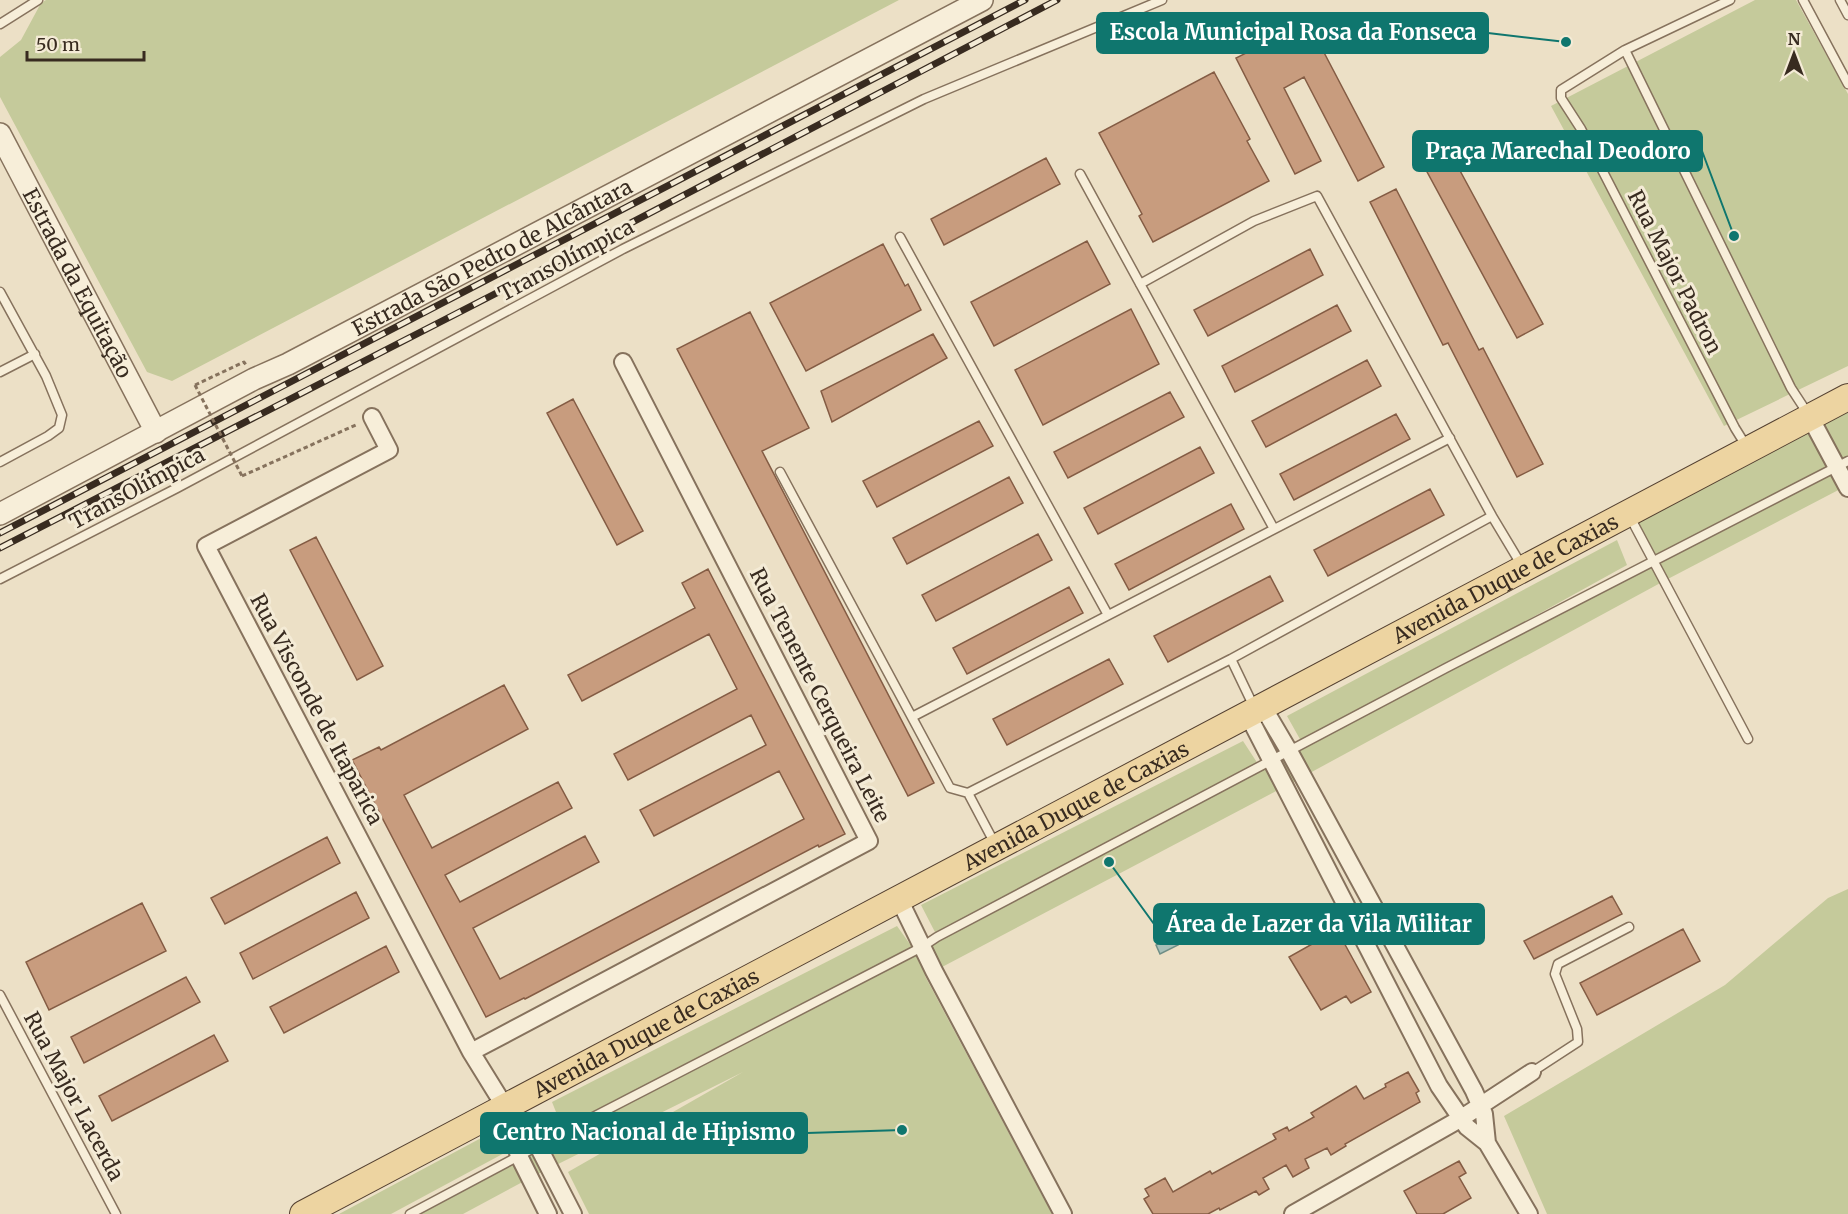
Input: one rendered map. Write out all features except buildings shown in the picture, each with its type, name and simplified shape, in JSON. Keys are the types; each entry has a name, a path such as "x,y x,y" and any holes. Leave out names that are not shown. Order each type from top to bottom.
{"main road":[{"name":"Avenida Duque de Caxias","path":"303,1214 1848,397"}],"street":[{"name":"Estrada São Pedro de Alcântara","path":"0,514 254,379 288,364 982,0"},
{"name":"Estrada da Equitação","path":"0,134 156,432"},
{"name":"Rua Tenente Cerqueira Leite","path":"471,1052 869,841 623,362"},
{"name":"Rua Visconde de Itaparica","path":"372,417 389,450 206,546 471,1052 505,1107 538,1146 573,1214"},
{"path":"1810,417 1842,464 1848,488"},
{"path":"1255,711 1289,751 1481,1106 1486,1124 1487,1143"},
{"path":"1255,711 1270,761 1439,1086 1460,1119 1487,1143 1529,1214"},
{"path":"899,899 1063,1214"},
{"path":"1366,945 1388,935"},
{"path":"1293,1214 1460,1119 1532,1072"},
{"name":"Rua Visconde de Itaparica","path":"505,1107 519,1156 548,1214"}],"lane":[{"path":"0,24 38,0"},
{"name":"TransOlímpica","path":"0,579 177,488 623,249 924,99 1162,0"},
{"name":"Rua Major Padron","path":"1730,0 1625,50 1561,90 1561,98 1581,129 1748,450"},
{"path":"1803,0 1848,84"},
{"path":"1840,0 1848,15"},
{"path":"1625,50 1791,388 1810,417"},
{"path":"1080,174 1274,529"},
{"path":"1140,284 1254,221 1317,196 1492,516 1524,569"},
{"path":"900,237 1108,615"},
{"path":"0,292 46,376 62,415 59,428 0,462"},
{"path":"0,372 34,354"},
{"path":"912,717 1450,438"},
{"path":"410,1214 922,947 1446,668 1842,464"},
{"path":"780,471 950,788 968,793 1231,659 1492,516"},
{"path":"1628,514 1748,739"},
{"path":"1231,659 1255,711"},
{"path":"968,793 998,848"},
{"path":"1532,1072 1578,1042 1577,1029 1555,974 1558,964 1629,927"},
{"name":"Rua Major Lacerda","path":"0,995 116,1214"}],"path":[{"path":"244,362 195,385 242,476 372,417"}],"green space":[{"path":"46,0 899,0 172,381 147,372 0,97 0,57 21,40 41,3"},
{"path":"1755,0 1796,0 1848,94 1848,366 1724,426 1551,106"},
{"path":"1848,401 1848,485 925,976 1052,1214 589,1214 568,1172 743,1072 530,1178 463,1214 410,1214 564,1132 552,1102 897,926 912,947 674,1074 937,936 921,905 1243,741 1258,764 1301,741 1287,716 1617,540 1627,565 1410,685 1653,561 1628,514"},
{"path":"1848,889 1848,1214 1547,1214 1504,1116 1725,985 1828,898"},
{"path":"498,1129 512,1149 391,1214 339,1214"}],"water":[{"path":"1172,936 1178,945 1160,954 1156,945"}],"railway":[{"path":"0,533 1025,0"},
{"path":"0,548 518,282 1057,0"}],"place":[{"name":"Escola Municipal Rosa da Fonseca","path":"1566,42"},
{"name":"Praça Marechal Deodoro","path":"1734,236"},
{"name":"Área de Lazer da Vila Militar","path":"1109,862"},
{"name":"Centro Nacional de Hipismo","path":"902,1130"}]}
